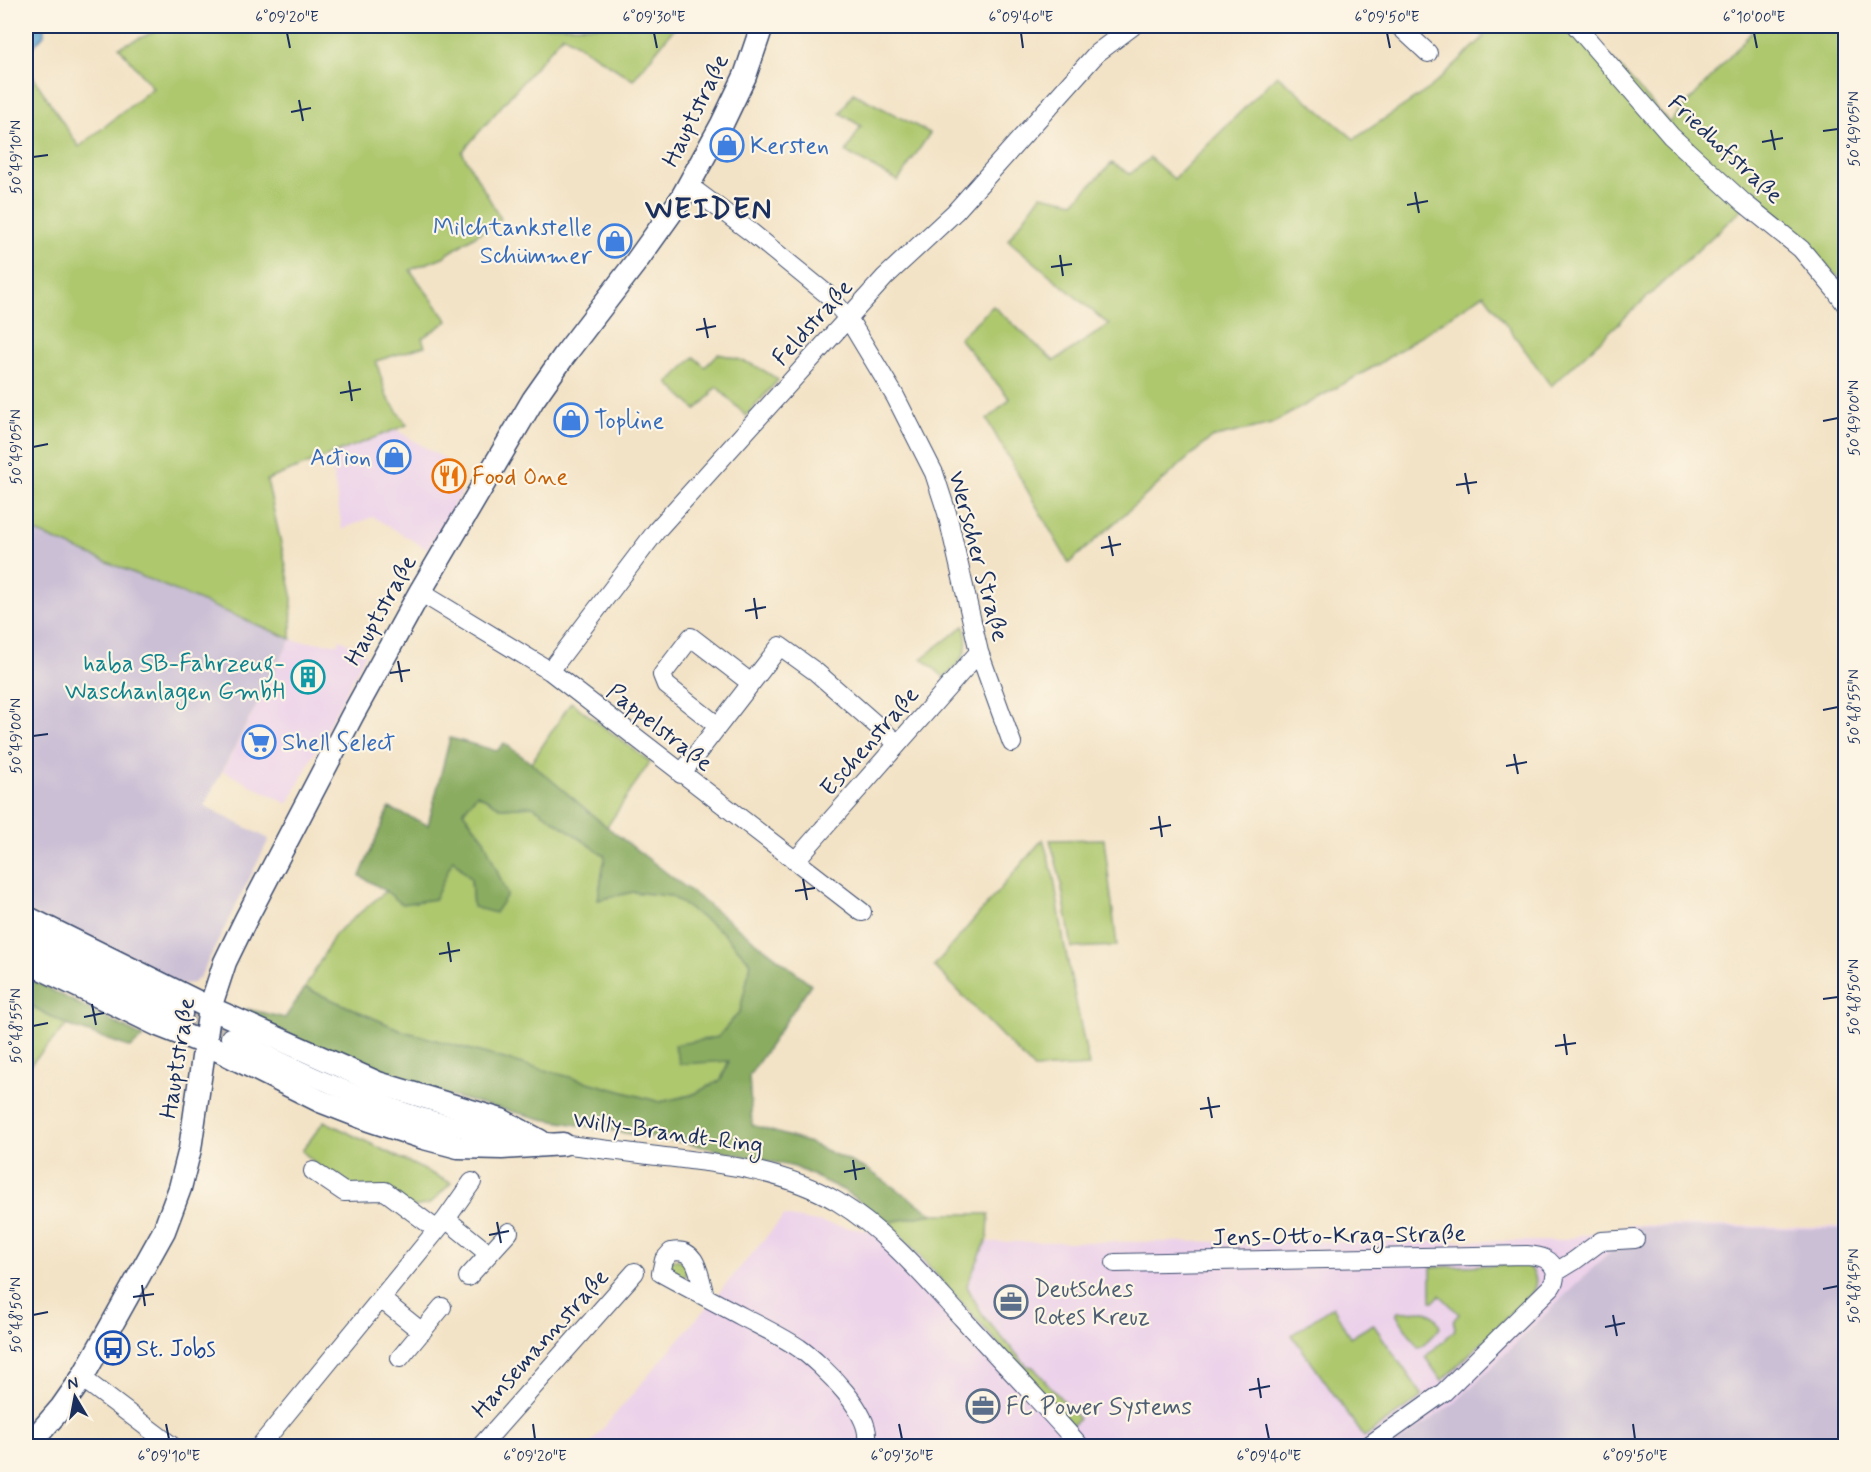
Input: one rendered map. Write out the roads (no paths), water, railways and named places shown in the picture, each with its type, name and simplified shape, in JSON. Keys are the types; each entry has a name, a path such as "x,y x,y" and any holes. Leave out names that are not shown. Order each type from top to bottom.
{"main road":[{"name":"Hauptstraße","path":"28,1446 61,1408 82,1378 164,1231 180,1188 190,1149 210,1008 225,962 246,919 347,725 420,592 533,400 681,199 745,76 762,26"},
{"path":"26,917 210,1008 378,1083 501,1120 540,1141"},
{"path":"26,939 181,1014"},
{"path":"26,961 158,1025 204,1043 320,1101 369,1120 458,1147 563,1144"}],"street":[{"name":"Feldstraße","path":"550,671 657,530 885,277 955,212 1097,53 1133,26"},
{"path":"1399,26 1428,53"},
{"name":"Friedhofstraße","path":"1576,26 1671,136 1744,203 1801,249 1845,305"},
{"name":"Werscher Straße","path":"688,185 810,278 828,295 848,318 895,396 934,473 947,513 979,652 1012,742"},
{"name":"Pappelstraße","path":"420,592 550,671 862,912"},
{"path":"718,726 666,685 662,675 691,638 751,683"},
{"path":"681,774 780,646 816,672 898,744"},
{"name":"Eschenstraße","path":"795,861 979,652"},
{"name":"Willy-Brandt-Ring","path":"230,1037 315,1078 384,1106 454,1126 540,1141 724,1164 776,1176 814,1190 837,1202 871,1225 918,1270 1080,1446"},
{"path":"314,1172 344,1192 385,1191 489,1254"},
{"path":"260,1446 442,1225 472,1182"},
{"path":"468,1277 509,1232"},
{"path":"1368,1446 1444,1392 1551,1287 1556,1272 1600,1241 1635,1239"},
{"name":"Jens-Otto-Krag-Straße","path":"1115,1263 1527,1255 1541,1256 1550,1261 1556,1272"},
{"name":"Hansemannstraße","path":"481,1446 635,1272"},
{"path":"705,1296 797,1346 820,1365 859,1411 866,1426 865,1446"},
{"path":"381,1299 422,1332"},
{"path":"400,1358 442,1307"},
{"path":"82,1378 172,1446"}],"water":[{"path":"26,26 44,26 44,35 33,47 26,46"}],"tunnel":[{"path":"181,1014 230,1037"}],"place":[{"name":"Kersten","path":"727,145"},
{"name":"Milchtankstelle Schümmer","path":"615,241"},
{"name":"Topline","path":"571,420"},
{"name":"Action","path":"394,457"},
{"name":"Food One","path":"449,476"},
{"name":"haba SB-Fahrzeug- Waschanlagen GmbH","path":"308,677"},
{"name":"Shell Select","path":"259,742"},
{"name":"Deutsches Rotes Kreuz","path":"1011,1302"},
{"name":"St. Jobs","path":"113,1348"},
{"name":"FC Power Systems","path":"983,1406"}],"district":[{"name":"WEIDEN","path":"709,208"}]}
